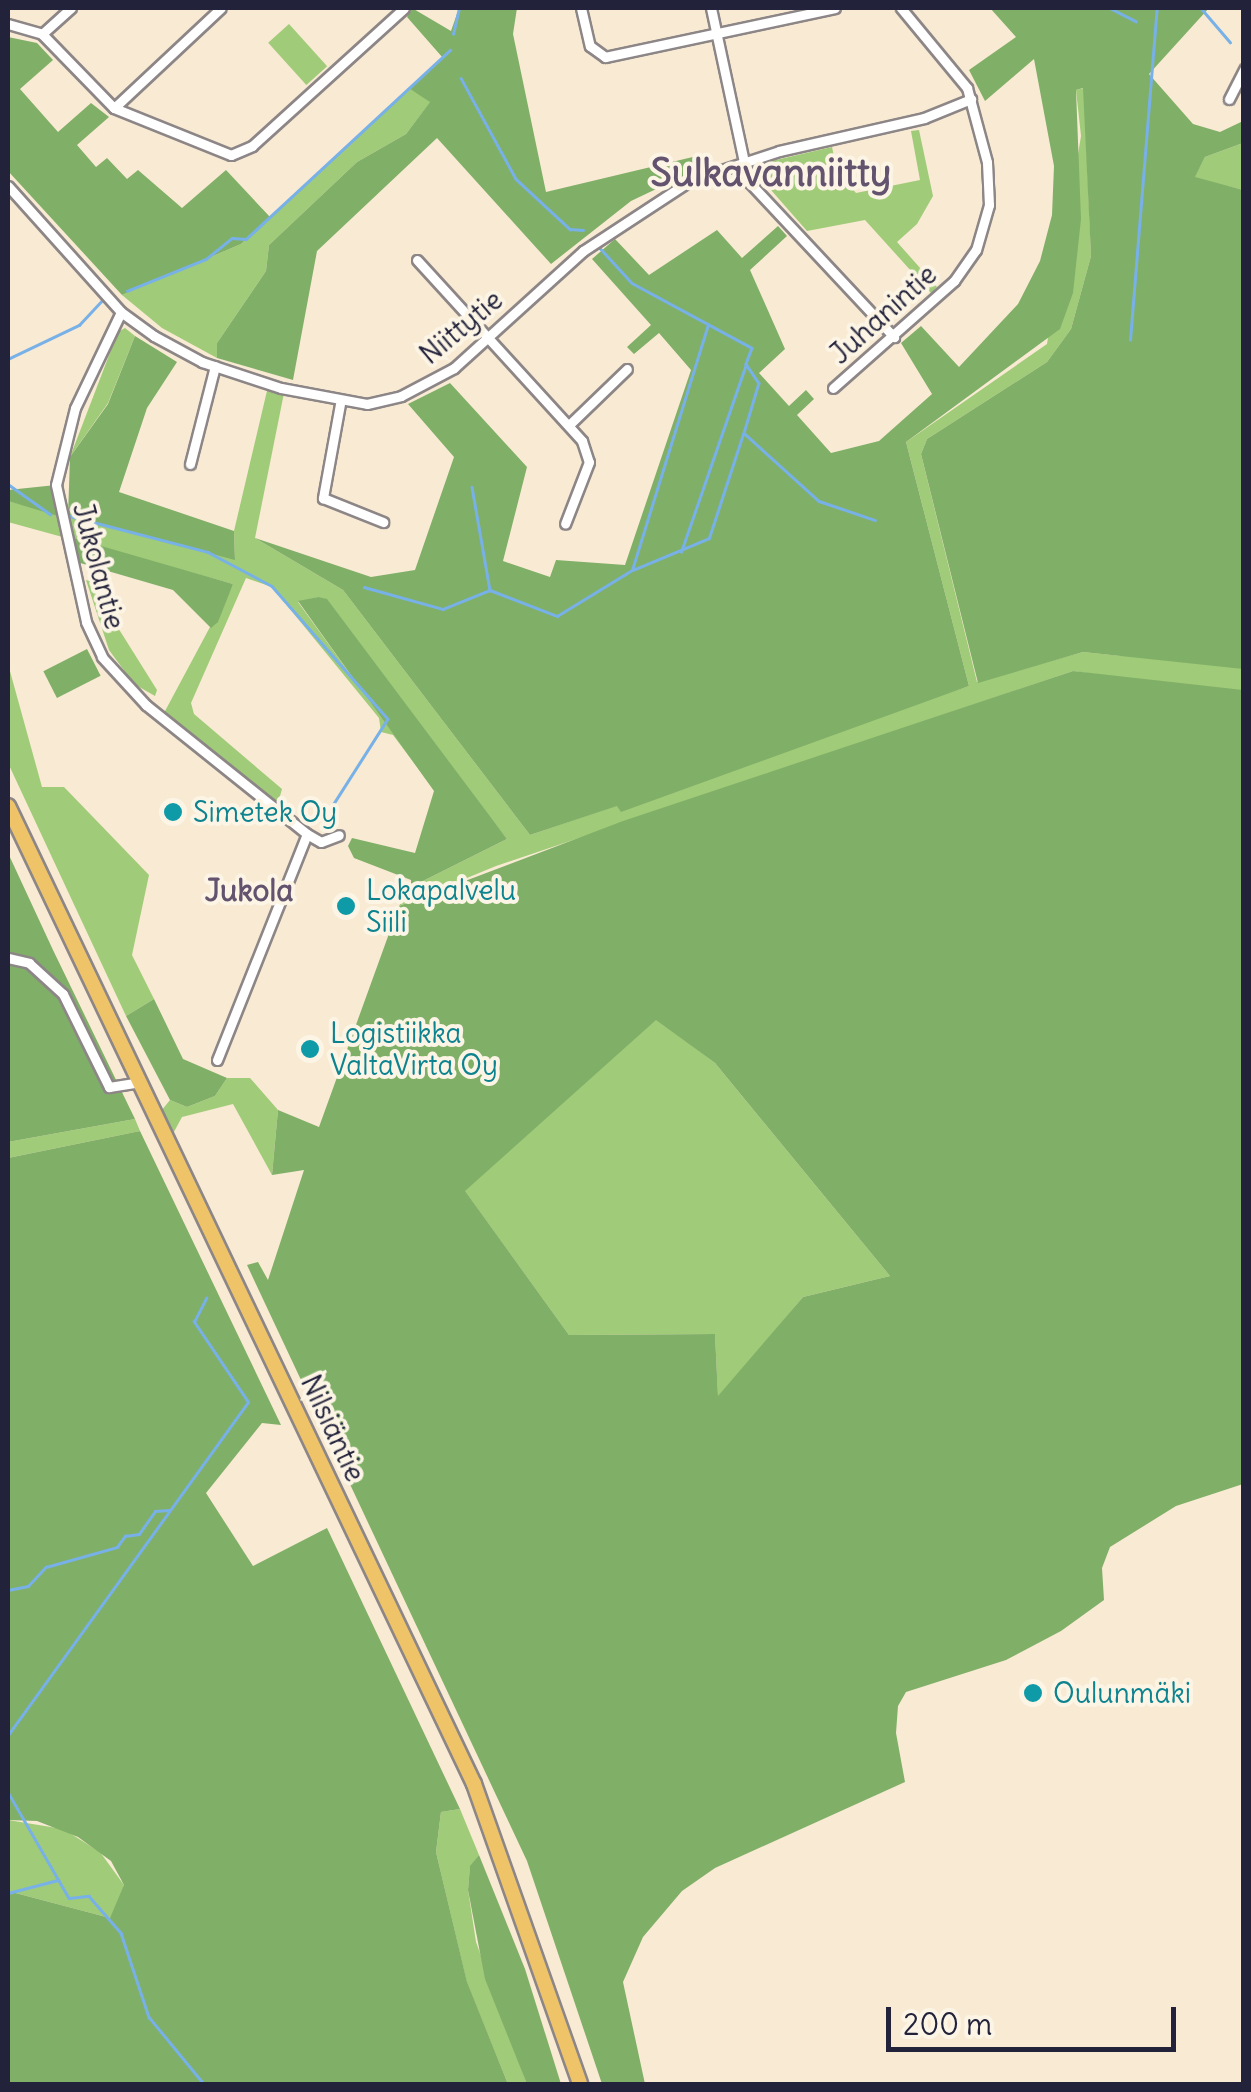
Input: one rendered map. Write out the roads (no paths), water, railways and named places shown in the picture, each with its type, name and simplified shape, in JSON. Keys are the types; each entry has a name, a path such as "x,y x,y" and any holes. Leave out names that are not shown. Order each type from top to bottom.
{"main road":[{"name":"Nilsiäntie","path":"8,806 474,1784 580,2084"}],"street":[{"path":"42,34 71,8"},
{"path":"114,108 221,8"},
{"path":"8,24 42,34 114,108 218,152 240,154 404,8"},
{"path":"581,8 590,46 605,57 834,8"},
{"path":"711,8 741,162 748,180 894,337"},
{"name":"Juhanintie","path":"832,388 954,281 981,237 987,162 970,99 955,68 901,8"},
{"path":"1228,99 1244,69"},
{"name":"Niittytie","path":"8,186 121,312 215,366 340,404 368,404 425,386 613,227 692,180 741,162 924,118 970,99"},
{"path":"417,260 570,424 588,462 565,524"},
{"name":"Jukolantie","path":"121,312 75,408 56,486 86,622 124,687 306,834"},
{"path":"190,464 215,366"},
{"path":"570,424 627,369"},
{"path":"340,404 323,498 383,522"},
{"path":"217,1060 306,834 322,842 339,835"},
{"path":"8,958 29,963 63,994 109,1087 140,1082"}],"waterway":[{"path":"453,34 459,8"},
{"path":"1110,8 1136,21"},
{"path":"1130,340 1157,8"},
{"path":"1201,8 1230,42"},
{"path":"127,291 206,259 232,238 246,239 450,50"},
{"path":"461,78 516,179 570,229 583,230"},
{"path":"600,248 632,283 752,348 746,364 759,383 744,433 819,501 875,520"},
{"path":"8,359 79,325 101,301"},
{"path":"472,487 490,590 557,616 632,570 708,324"},
{"path":"681,552 746,364"},
{"path":"633,570 709,538 743,434"},
{"path":"8,484 50,514"},
{"path":"66,515 208,552 272,586 388,719 323,821"},
{"path":"364,587 443,609 490,590"},
{"path":"8,1735 248,1402 194,1322 206,1298"},
{"path":"8,1590 28,1586 46,1567 117,1547 125,1536 139,1534 155,1511 169,1510"},
{"path":"8,1792 69,1898 89,1896 121,1933 149,2017 204,2084"},
{"path":"8,1893 58,1880"}],"place":[{"name":"Simetek Oy","path":"173,812"},
{"name":"Lokapalvelu Siili","path":"346,906"},
{"name":"Logistiikka ValtaVirta Oy","path":"310,1049"},
{"name":"Oulunmäki","path":"1033,1693"}],"district":[{"name":"Sulkavanniitty","path":"771,173"},
{"name":"Jukola","path":"249,890"}]}
